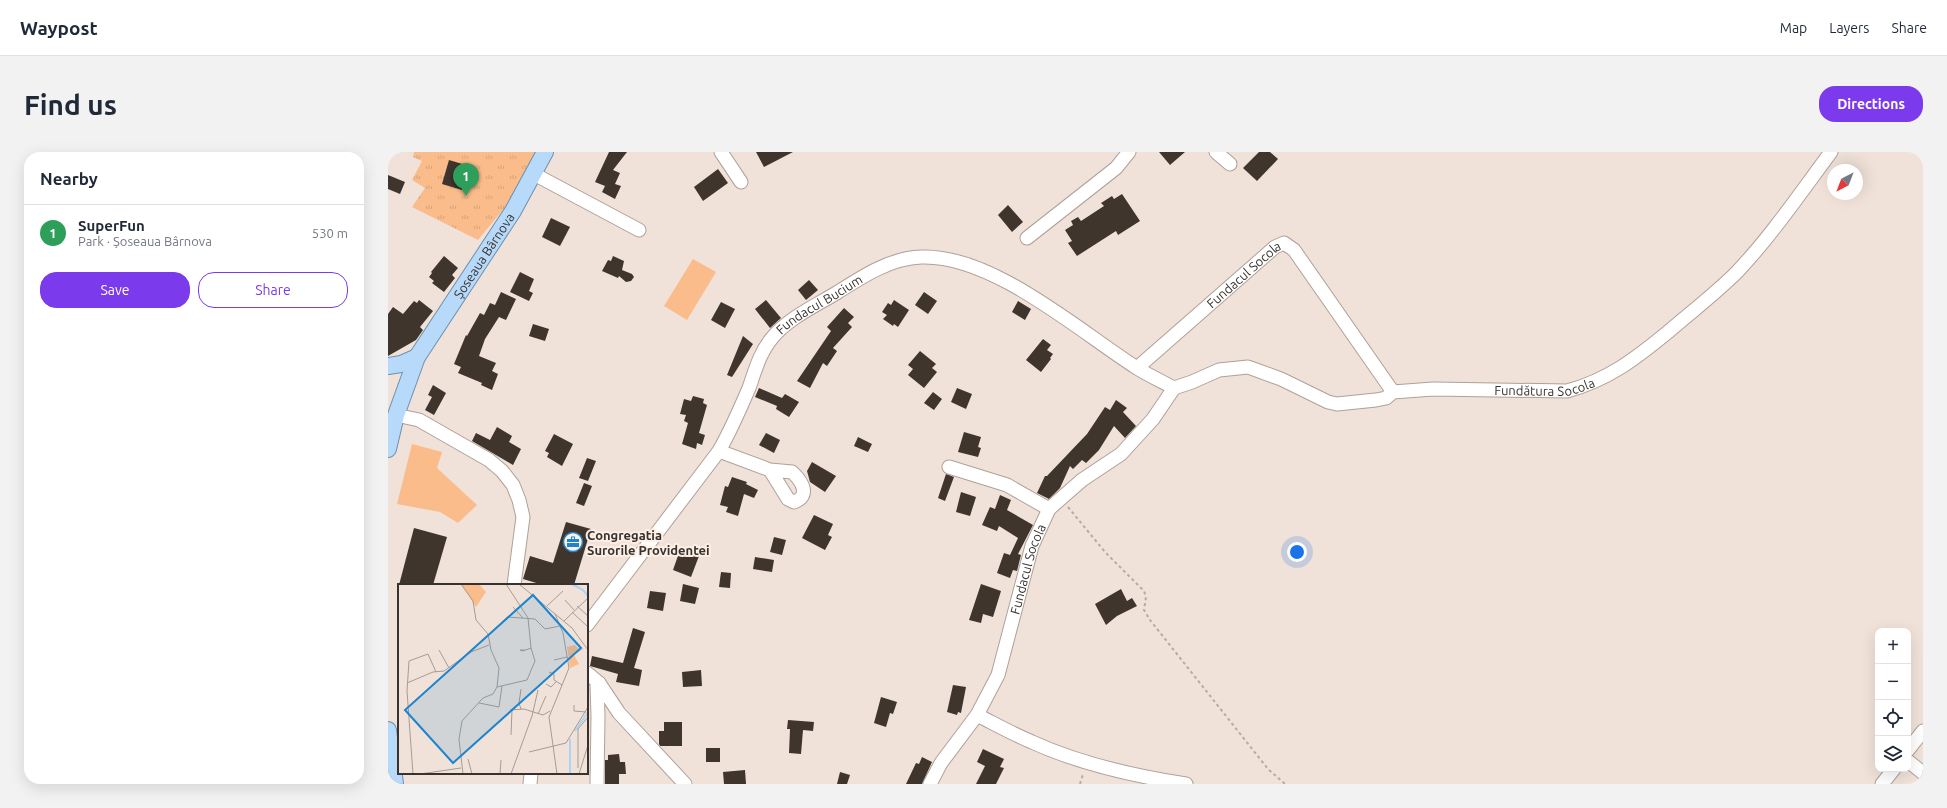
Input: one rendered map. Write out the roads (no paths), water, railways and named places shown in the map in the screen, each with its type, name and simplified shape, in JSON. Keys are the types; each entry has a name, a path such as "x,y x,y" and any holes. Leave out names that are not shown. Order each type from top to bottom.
{"main road":[{"name":"Șoseaua Bârnova","path":"388,449 392,425 417,357 513,211 545,152"},
{"path":"388,366 400,364 417,357"},
{"path":"388,730 395,784"}],"street":[{"path":"721,152 741,182"},
{"path":"1028,238 1116,168 1130,152"},
{"path":"1216,152 1230,164"},
{"name":"Fundătura Socola","path":"1174,388 1219,370 1248,367 1281,379 1328,402 1337,404 1386,398 1393,392 1433,389 1567,391 1588,385 1609,375 1641,354 1694,312 1737,271 1775,226 1831,152"},
{"path":"534,174 639,230"},
{"name":"Fundacul Socola","path":"1137,368 1274,247 1284,243 1294,250 1393,392"},
{"name":"Fundacul Bucium","path":"588,624 719,451 739,410 763,351 772,338 800,316 861,278 895,261 921,257 941,258 968,265 990,274 1024,291 1137,368 1174,388"},
{"name":"Fundacul Socola","path":"930,784 941,763 977,714 998,675 1032,546 1049,509 1082,480 1121,454 1153,419 1174,388"},
{"path":"392,425 419,420 489,460 502,471 513,485 519,500 523,517 514,584"},
{"path":"719,451 770,470"},
{"path":"950,467 1007,485 1049,509"},
{"path":"588,673 599,683 619,713 685,784"},
{"path":"597,784 597,686 599,683"},
{"path":"977,714 1033,742 1086,761 1142,777 1186,784"},
{"path":"1911,746 1923,731"},
{"path":"1911,763 1923,773"},
{"path":"1882,784 1892,772"},
{"path":"530,784 531,774"}],"place":[{"name":"SuperFun","path":"466,196"},
{"name":"Congregatia Surorile Providentei","path":"573,542"}]}
